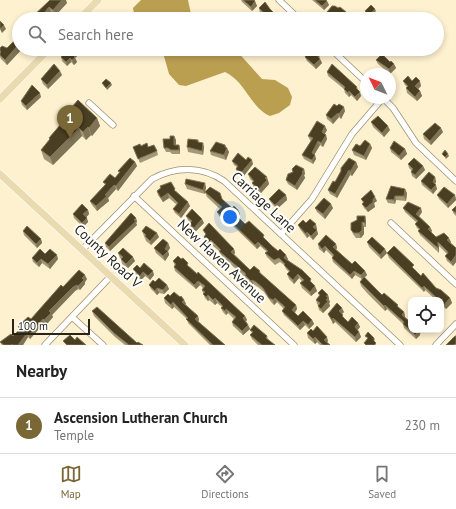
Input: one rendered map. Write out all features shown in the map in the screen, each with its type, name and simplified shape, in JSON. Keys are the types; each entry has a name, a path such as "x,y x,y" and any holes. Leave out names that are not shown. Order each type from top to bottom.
{"main road":[{"path":"86,12 98,0"},
{"path":"0,99 42,56"},
{"path":"0,106 18,80"},
{"name":"County Road V","path":"0,174 185,345"},
{"name":"County Road V","path":"0,180 12,186"}],"street":[{"path":"279,0 292,12"},
{"path":"338,56 360,76"},
{"path":"89,103 113,126"},
{"path":"281,234 312,199 352,134 378,104"},
{"path":"389,104 416,143 456,181"},
{"name":"Carriage Lane","path":"82,250 146,184 161,174 194,169 207,172 224,181 400,345"},
{"name":"New Haven Avenue","path":"134,196 294,345"},
{"path":"391,223 456,284"},
{"path":"46,345 111,276"},
{"path":"72,317 102,345"},
{"path":"436,345 456,324"}],"shaded area":[{"path":"141,0 188,0 191,12 134,12 133,8"},
{"path":"164,56 241,56 262,79 275,80 288,88 292,97 290,105 279,113 270,116 257,107 238,82 225,72 186,86 179,85 169,74"}],"building":[{"path":"50,0 62,0 53,10 49,7 45,12 37,12"},
{"path":"243,0 254,0 255,1 251,7"},
{"path":"315,0 326,0 327,1 322,6"},
{"path":"265,2 273,12 263,12 259,8"},
{"path":"371,5 375,9 372,12 365,11"},
{"path":"332,6 335,6 338,8 340,7 346,12 327,12"},
{"path":"0,21 4,25 0,29"},
{"path":"12,43 12,52 5,60 0,55 0,48 2,46 7,48"},
{"path":"318,56 320,59 314,65 305,57"},
{"path":"380,56 384,56 394,64 390,68 388,68 376,60"},
{"path":"61,57 75,57 72,60 70,58 66,62"},
{"path":"54,64 60,71 47,85 41,79"},
{"path":"332,64 357,87 356,88 360,92 355,97 349,91 348,93 344,89 345,87 327,72"},
{"path":"408,76 412,81 416,77 420,81 415,86 420,91 415,97 406,88 408,86 403,81"},
{"path":"106,79 111,83 106,88 102,83"},
{"path":"32,85 40,93 26,106 21,101"},
{"path":"78,100 97,118 89,128 88,127 83,132 79,128 50,157 41,150 67,117 65,115"},
{"path":"334,104 337,106 339,104 344,107 339,114 338,113 331,119 326,115"},
{"path":"378,116 388,126 382,133 371,122"},
{"path":"317,121 325,126 322,132 326,135 321,143 318,141 312,153 315,155 312,160 302,155 313,138 308,136"},
{"path":"435,123 441,128 430,141 423,134"},
{"path":"170,136 174,136 174,145 179,145 179,150 164,148 163,139 170,139"},
{"path":"188,139 198,140 198,142 203,143 202,151 187,147"},
{"path":"365,140 370,144 364,156 352,150 356,144 360,146"},
{"path":"394,141 405,149 399,156 390,148"},
{"path":"216,142 225,145 227,148 224,155 210,151"},
{"path":"147,143 148,147 154,145 157,151 138,159 133,147 140,144 141,146"},
{"path":"445,150 448,154 445,157 442,154"},
{"path":"238,153 246,160 248,157 252,160 241,173 236,169 238,166 232,161"},
{"path":"130,158 135,162 116,186 114,185 105,195 107,196 96,206 90,201 106,184 103,182 110,174 115,178 120,172 118,171"},
{"path":"349,158 356,162 350,172 349,170 335,194 328,190 333,181 335,182 341,168"},
{"path":"414,158 423,166 415,175 411,172 413,169 408,164"},
{"path":"296,165 304,169 295,186 286,180 288,174 293,172 292,169"},
{"path":"255,167 267,177 265,178 267,180 259,189 252,183 254,181 248,174"},
{"path":"429,172 435,177 433,182 436,185 431,190 421,181"},
{"path":"186,179 205,183 203,190 185,184"},
{"path":"171,182 175,189 174,190 188,202 179,214 173,209 178,203 168,193 161,198 157,191 161,188 160,186"},
{"path":"391,186 405,189 404,196 395,196 394,200 386,199"},
{"path":"210,187 220,193 222,199 232,208 234,206 238,210 235,214 245,224 249,221 264,235 263,237 272,246 278,251 280,249 286,255 284,258 302,270 311,279 310,281 315,286 310,292 300,283 304,280 298,274 293,280 287,274 290,271 279,258 274,260 265,253 268,251 258,242 255,245 230,221 228,223 217,212 222,207 205,192"},
{"path":"444,187 455,195 447,204 437,195"},
{"path":"279,189 286,195 275,205 269,199"},
{"path":"371,190 375,197 373,202 366,208 362,204 364,202 361,199"},
{"path":"324,198 331,204 323,214 315,208"},
{"path":"408,202 421,208 416,214 430,227 428,229 436,237 444,233 449,238 447,240 456,248 456,255 451,262 445,256 448,253 447,251 438,242 438,248 418,231 420,229 415,224 418,221 403,208"},
{"path":"82,204 88,210 83,214 87,218 82,223 73,214"},
{"path":"456,206 456,213 452,210"},
{"path":"192,209 202,219 194,228 189,224 192,221 186,216"},
{"path":"131,213 136,218 134,220 136,221 109,247 105,243"},
{"path":"357,216 365,216 365,223 362,222 362,230 359,233 354,233 351,230 351,223 357,220"},
{"path":"310,219 316,224 313,227 317,230 311,236 307,232 306,234 298,225 303,220 306,223"},
{"path":"209,223 234,249 231,252 250,270 254,266 296,305 292,310 298,316 303,311 312,320 308,325 303,321 298,326 282,311 285,307 275,298 273,300 269,298 263,288 256,282 251,281 245,275 246,274 219,251 221,250 211,240 209,242 204,237 206,234 203,230"},
{"path":"27,226 41,239 36,244 23,231"},
{"path":"146,226 157,233 150,241 142,231"},
{"path":"326,235 336,244 333,247 352,264 355,261 365,271 361,275 354,271 350,275 332,258 334,255 325,246 322,249 318,244"},
{"path":"372,237 385,249 380,255 367,242"},
{"path":"163,239 168,243 165,249 168,251 163,256 154,248"},
{"path":"394,246 414,265 412,267 421,276 423,273 436,288 441,290 450,298 444,305 444,297 436,297 424,286 422,288 387,253"},
{"path":"123,248 133,257 126,264 121,259 123,257 118,253"},
{"path":"40,249 45,254 50,249 57,255 48,264 41,259 37,263 32,258"},
{"path":"178,256 181,259 183,258 188,263 187,265 197,274 198,272 245,316 243,318 248,325 242,331 232,322 236,317 226,309 225,311 221,308 223,306 215,298 213,300 208,295 206,297 203,294 205,292 202,290 205,286 198,281 194,285 174,267 176,264 173,261"},
{"path":"144,263 153,271 148,276 143,272 140,276 133,269 137,265 140,268"},
{"path":"79,270 85,275 82,278 84,280 78,286 73,287 49,311 51,313 44,320 43,319 29,335 27,333 18,345 4,345 0,342 11,334 13,336 20,329 18,326 28,317 31,319 61,285 63,287"},
{"path":"364,277 382,295 384,293 398,305 397,306 404,312 402,315 408,320 408,329 403,324 404,322 385,305 384,306 360,282"},
{"path":"159,278 167,285 163,290 157,288 155,291 149,285 153,280 155,282"},
{"path":"322,289 328,295 326,296 328,298 326,300 328,301 321,309 318,306 320,303 316,300 320,295 318,293"},
{"path":"174,292 180,297 181,296 184,300 182,302 198,316 195,319 225,345 213,345 186,319 188,318 173,302 171,305 164,298 168,294 170,296"},
{"path":"337,303 342,308 339,311 348,322 352,317 358,323 355,327 359,332 355,337 333,318 332,320 328,314"},
{"path":"97,307 137,343 138,342 143,345 129,345 114,333 92,311"},
{"path":"254,325 275,345 262,345 250,335 253,332 250,330"},
{"path":"317,326 327,337 324,340 330,345 323,345 315,337 313,339 307,333 311,329 313,331"},
{"path":"368,332 374,338 376,343 375,345 366,345 364,343 368,338 365,336"},
{"path":"70,335 75,340 77,337 86,345 67,345 63,341"},
{"path":"455,336 456,344 446,345"}],"place":[{"name":"Ascension Lutheran Church","path":"70,138"}]}
